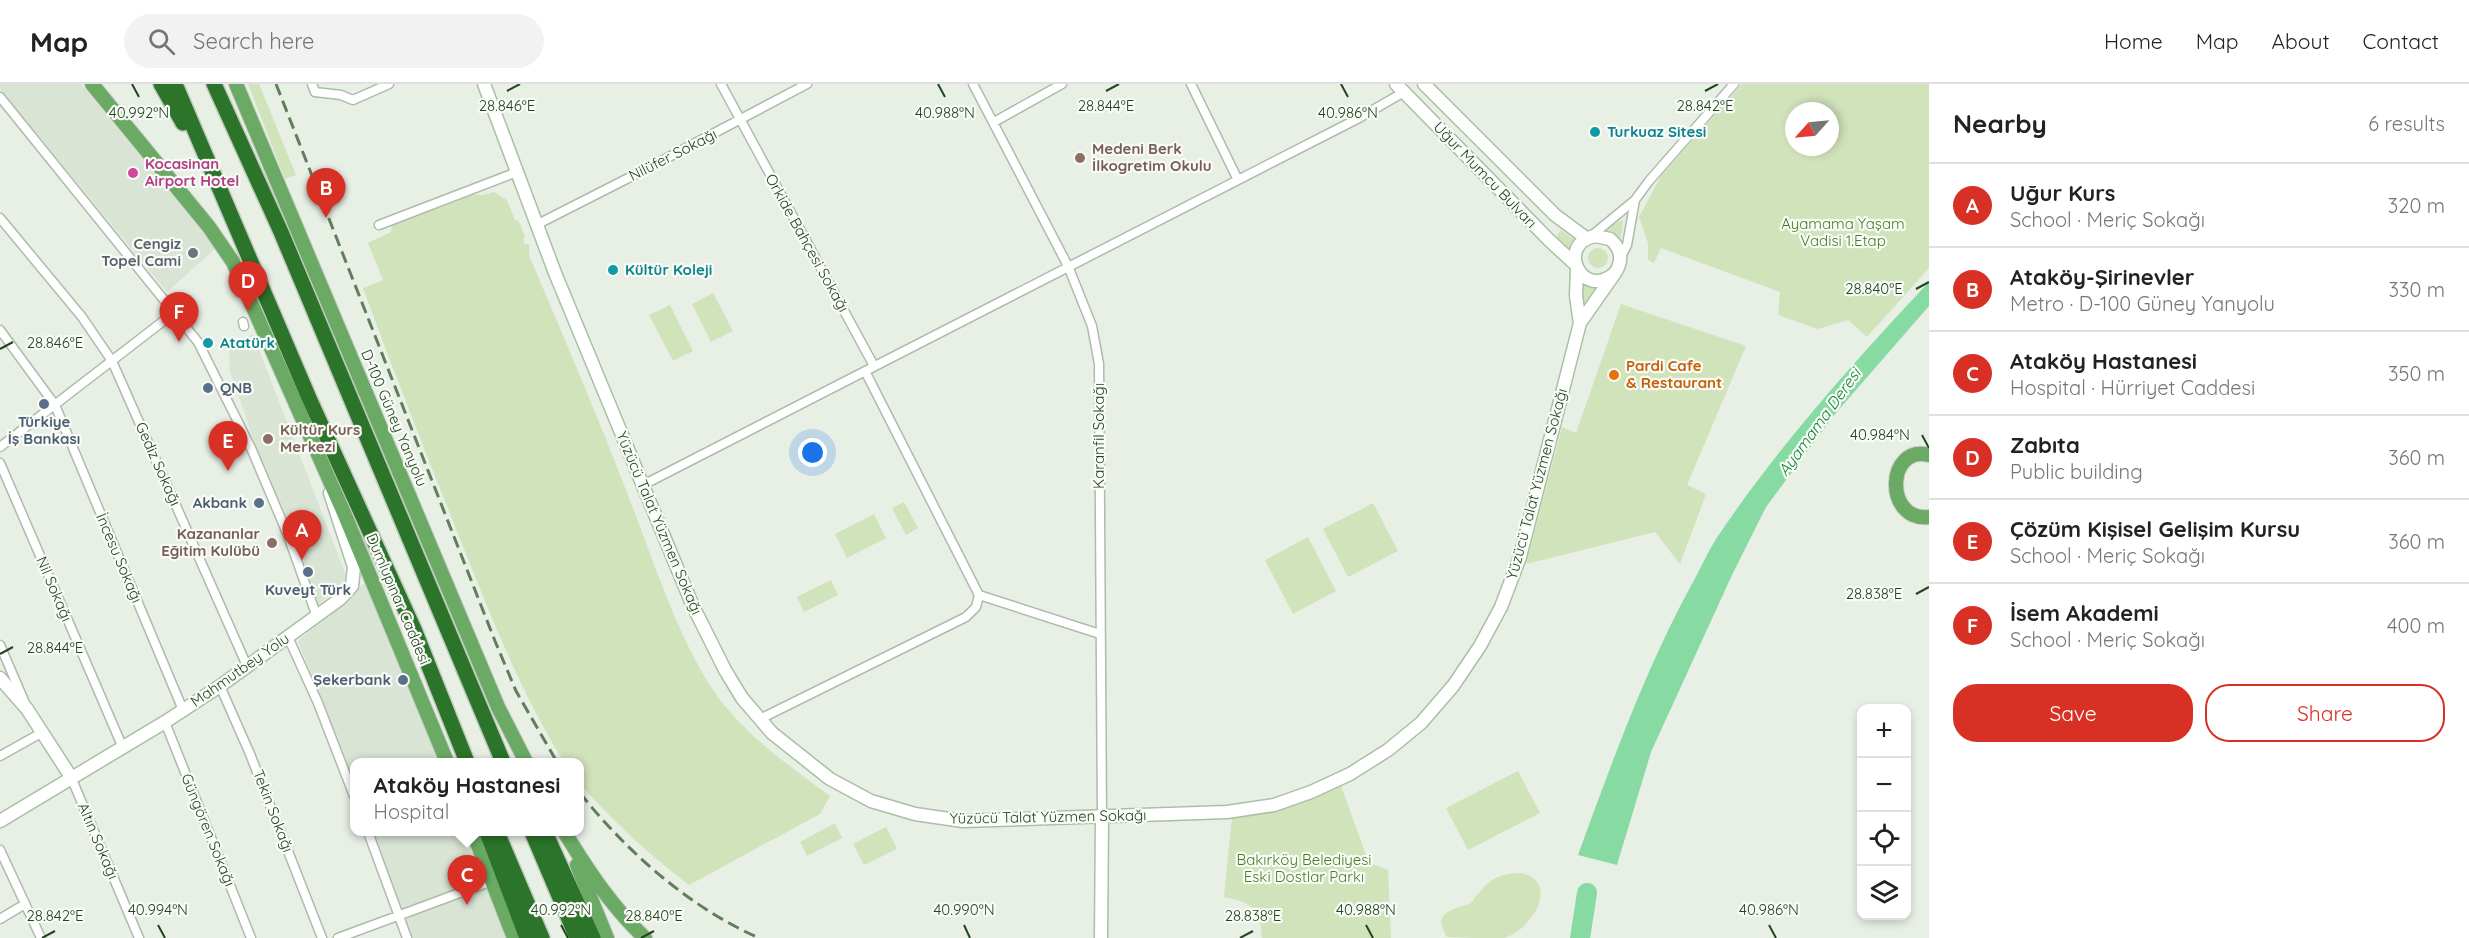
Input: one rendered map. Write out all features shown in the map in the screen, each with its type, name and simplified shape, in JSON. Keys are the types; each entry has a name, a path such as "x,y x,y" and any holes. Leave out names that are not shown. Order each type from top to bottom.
{"highway":[{"path":"161,84 217,180"},
{"path":"175,84 309,398 414,629 465,758"},
{"path":"215,86 281,232 501,758"},
{"path":"489,836 527,938"},
{"path":"499,836 542,938"},
{"path":"534,836 577,938"},
{"path":"547,836 593,938"}],"main road":[{"name":"Dumlupınar Caddesi","path":"92,84 193,206 233,262 410,668 445,758"},
{"name":"D-100 Güney Yanyolu","path":"236,84 498,707 524,758"},
{"path":"1926,453 1906,460 1895,476 1895,483 1898,498 1910,513 1917,517 1928,517"},
{"path":"475,836 514,938"},
{"path":"566,836 607,938"},
{"path":"567,836 598,886 622,916 645,938"}],"street":[{"path":"312,84 315,92 341,95 352,100 389,84"},
{"name":"Yüzücü Talat Yüzmen Sokağı","path":"484,84 555,273 692,604 717,656 742,698 772,733 830,779 871,801 915,814 963,821 1227,812 1274,805 1311,792 1350,774 1388,750 1421,723 1453,686 1480,646 1501,607 1520,557 1580,323"},
{"name":"Orkide Bahçesi Sokağı","path":"721,84 874,366"},
{"name":"Nilüfer Sokağı","path":"538,224 740,121 807,84"},
{"name":"Karanfil Sokağı","path":"973,84 1068,266 1092,326 1099,364 1101,817"},
{"path":"994,122 1062,84"},
{"path":"1191,84 1238,180"},
{"name":"Uğur Mumcu Bulvarı","path":"1424,84 1555,215 1588,238"},
{"path":"1580,323 1576,296 1576,249 1635,200 1734,84"},
{"path":"643,484 1359,118 1400,88"},
{"name":"Uğur Mumcu Bulvarı","path":"1400,88 1576,266"},
{"path":"0,97 198,342 251,448 286,533 316,617"},
{"path":"379,225 517,172"},
{"path":"1580,323 1615,273 1627,245 1635,200"},
{"name":"Gediz Sokağı","path":"0,218 82,317 112,361 247,666"},
{"path":"1588,238 1601,236 1610,239 1618,247 1621,257"},
{"path":"1576,266 1581,275 1595,281 1610,278 1615,273"},
{"path":"0,447 175,312"},
{"name":"İncesu Sokağı","path":"0,330 55,405 183,710"},
{"path":"760,719 966,617 976,607 979,595 864,371"},
{"name":"Mahmutbey Yolu","path":"0,821 123,748 220,686 340,599 352,586 354,567 316,449"},
{"name":"Nil Sokağı","path":"0,463 123,748"},
{"path":"979,595 1100,634"},
{"path":"288,637 318,703 350,786"},
{"path":"0,645 27,709"},
{"path":"2,684 27,709 71,777"},
{"name":"Tekin Sokağı","path":"220,686 250,754 322,938"},
{"name":"Güngören Sokağı","path":"165,722 251,938"},
{"path":"0,756 43,732"},
{"name":"Altın Sokağı","path":"71,777 138,938"},
{"path":"1101,817 1101,938"},
{"path":"370,836 397,916 407,938"},
{"path":"0,850 41,938"},
{"path":"338,938 492,881"},
{"path":"0,919 25,904"}],"shaded area":[{"path":"0,84 81,84 216,248 167,292 0,89"},
{"path":"253,334 347,578 313,610 230,371 229,346"},
{"path":"365,583 438,758 350,758 350,772 298,641"},
{"path":"375,836 470,836 511,938 413,938"}],"green space":[{"path":"248,84 259,84 296,175 285,179"},
{"name":"Ayamama Yaşam Vadisi 1.Etap","path":"1742,84 1929,84 1929,268 1867,337 1848,320 1818,329 1778,315 1780,292 1661,248 1654,263 1648,260 1648,243 1639,217 1661,176"},
{"path":"494,192 507,200 515,220 519,221 525,237 523,240 525,244 529,244 529,255 605,437 666,597 700,669 725,706 752,735 830,796 820,814 689,885 645,849 592,798 584,789 584,758 562,758 548,735 520,681 483,596 363,288 383,280 368,243 391,232 392,226 398,222 458,201 467,194 483,195"},
{"path":"1623,220 1621,239 1603,229"},
{"path":"1561,230 1575,240 1569,249 1556,237"},
{"path":"1598,248 1605,251 1608,258 1605,265 1598,268 1591,265 1588,258 1591,251"},
{"path":"1578,280 1598,287 1583,305"},
{"path":"713,293 733,331 711,342 692,304"},
{"path":"1621,304 1746,346 1687,485 1706,494 1680,564 1655,532 1526,564 1562,427 1576,433"},
{"path":"670,305 693,351 673,361 649,315"},
{"path":"904,502 918,528 906,535 892,508"},
{"path":"1373,503 1398,551 1348,577 1323,529"},
{"path":"874,514 886,538 847,558 835,534"},
{"path":"1308,537 1336,591 1293,614 1265,560"},
{"path":"831,580 838,595 804,612 797,597"},
{"path":"1518,771 1540,813 1468,850 1446,808"},
{"name":"Bakırköy Belediyesi Eski Dostlar Parkı","path":"1341,786 1369,863 1388,870 1391,938 1262,938 1260,920 1253,909 1242,901 1224,897 1232,818 1288,806"},
{"path":"835,823 842,838 807,856 800,842"},
{"path":"886,827 897,849 864,865 853,844"},
{"path":"1522,873 1534,879 1540,887 1537,908 1523,927 1503,938 1447,937 1441,921 1446,913 1471,903 1492,880 1504,875"}],"water":[{"path":"1929,282 1929,306 1835,414 1766,507 1732,575 1651,752 1617,865 1578,855 1644,683 1714,542 1792,436 1873,342"}],"waterway":[{"name":"Ayamama Deresi","path":"1580,938 1587,893"}],"railway":[{"path":"276,84 495,641 516,691 555,758"},
{"path":"584,798 618,836 661,876 708,911 759,938"}],"place":[{"name":"Turkuaz Sitesi","path":"1595,132"},
{"name":"Medeni Berk İlkogretim Okulu","path":"1080,158"},
{"name":"Kocasinan Airport Hotel","path":"133,173"},
{"name":"Ataköy-Şirinevler","path":"326,218"},
{"name":"Cengiz Topel Cami","path":"193,253"},
{"name":"Kültür Koleji","path":"613,270"},
{"name":"Zabıta","path":"248,311"},
{"name":"İsem Akademi","path":"179,342"},
{"name":"Atatürk","path":"208,343"},
{"name":"Pardi Cafe & Restaurant","path":"1614,375"},
{"name":"QNB","path":"208,388"},
{"name":"Türkiye İş Bankası","path":"44,404"},
{"name":"Kültür Kurs Merkezi","path":"268,439"},
{"name":"Çözüm Kişisel Gelişim Kursu","path":"228,471"},
{"name":"Akbank","path":"259,503"},
{"name":"Kazananlar Eğitim Kulübü","path":"272,543"},
{"name":"Uğur Kurs","path":"302,560"},
{"name":"Kuveyt Türk","path":"308,572"},
{"name":"Şekerbank","path":"403,680"},
{"name":"Ataköy Hastanesi","path":"467,905"}]}
